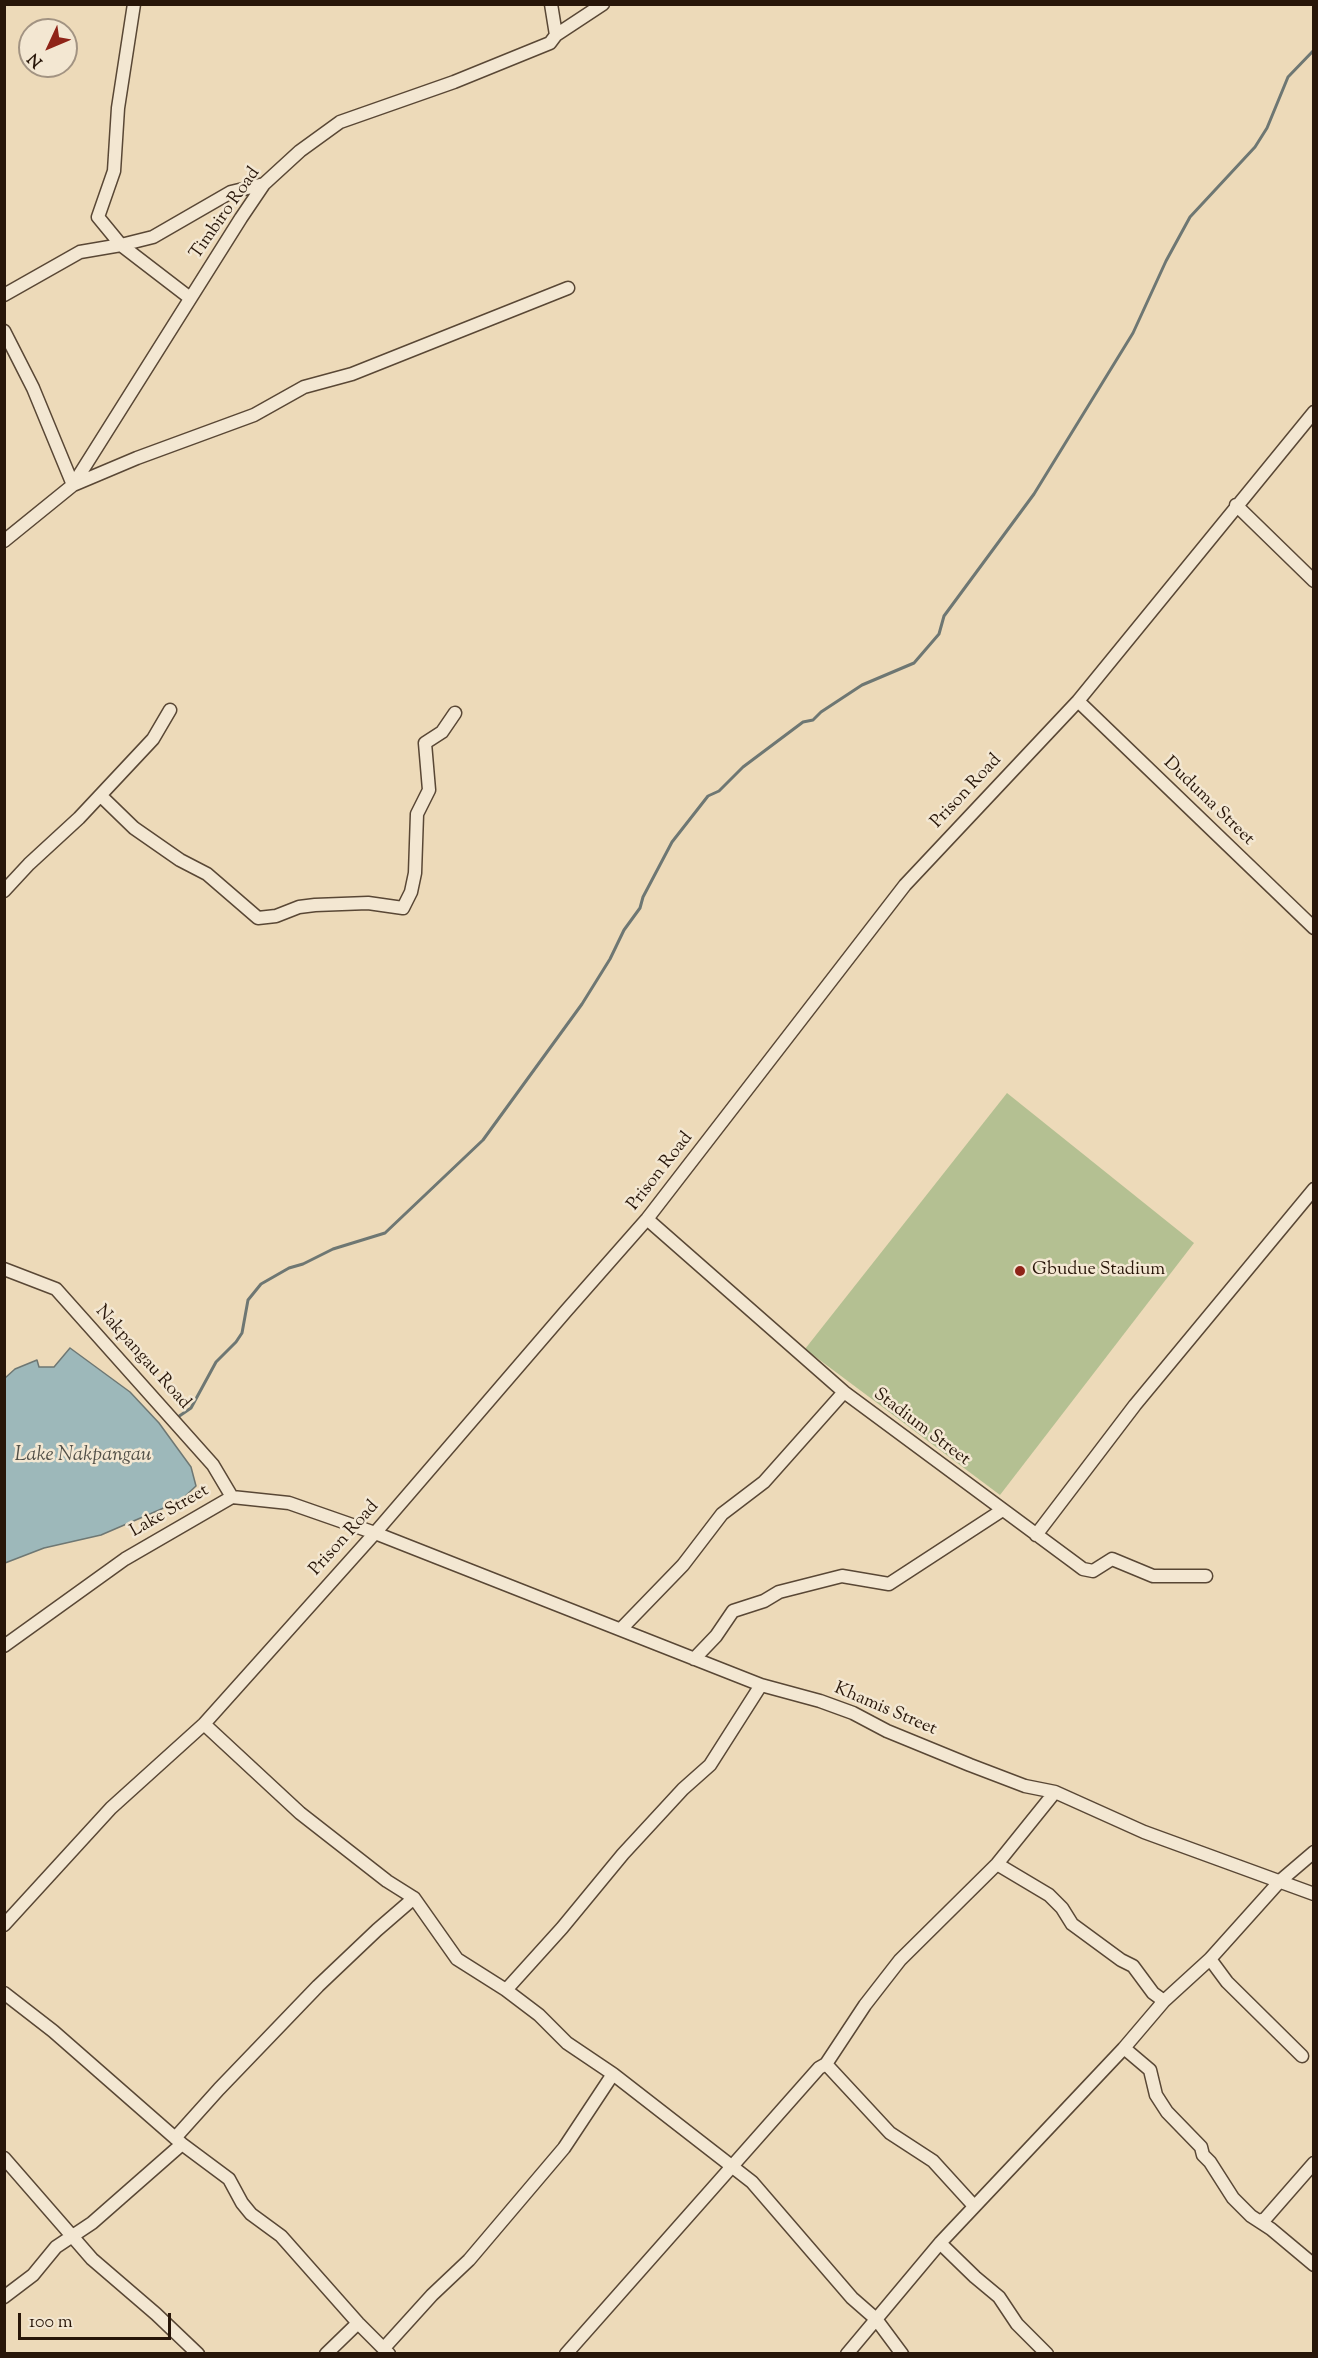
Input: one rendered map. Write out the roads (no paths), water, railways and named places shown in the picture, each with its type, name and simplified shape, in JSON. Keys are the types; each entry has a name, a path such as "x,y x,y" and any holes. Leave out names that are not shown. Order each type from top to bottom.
{"street":[{"path":"134,4 118,108 114,171 98,217 120,245 190,298"},
{"path":"551,4 556,35"},
{"name":"Timbiro Road","path":"4,541 73,485 264,184 300,151 340,122 454,82 550,43 556,35 603,4"},
{"path":"4,294 80,252 153,237 231,192 264,184"},
{"path":"4,331 33,388 73,485 137,458 254,415 304,387 352,374 568,288"},
{"name":"Prison Road","path":"4,1925 111,1808 204,1724 375,1533 647,1219 904,885 1078,702 1314,412"},
{"path":"1236,505 1314,581"},
{"name":"Duduma Street","path":"1078,702 1314,928"},
{"path":"4,891 28,864 101,796 153,739 170,710"},
{"path":"101,796 134,828 180,860 207,874 258,918 276,916 299,907 315,905 368,903 403,908 411,892 416,873 417,814 429,790 425,743 442,732 455,713"},
{"path":"1036,1535 1135,1405 1314,1189"},
{"name":"Stadium Street","path":"647,1219 844,1392 1083,1569 1093,1571 1112,1558 1153,1576 1206,1576"},
{"name":"Nakpangau Road","path":"4,1269 56,1289 213,1465 232,1497"},
{"path":"621,1629 683,1565 722,1514 764,1482 844,1392"},
{"name":"Lake Street","path":"4,1646 125,1559 232,1497 289,1503 375,1533"},
{"path":"694,1659 716,1636 733,1611 764,1601 779,1592 842,1576 889,1584 1001,1510"},
{"name":"Khamis Street","path":"375,1533 761,1685 820,1701 853,1713 886,1731 970,1765 1025,1786 1055,1792 1144,1832 1314,1894"},
{"path":"506,1990 562,1928 623,1854 683,1789 710,1765 761,1685"},
{"path":"204,1724 300,1813 387,1881 414,1898 457,1959 506,1990 538,2015 567,2043 613,2074 752,2182 852,2298 876,2319 902,2354"},
{"path":"566,2354 819,2068 826,2064 865,2005 900,1960 997,1864 1055,1792"},
{"path":"847,2354 940,2243 1124,2048 1164,2001 1210,1959 1280,1881 1314,1852"},
{"path":"997,1864 1049,1895 1062,1908 1072,1924 1120,1960 1133,1966 1153,1993 1164,2001"},
{"path":"4,2297 33,2275 56,2247 92,2223 178,2141 219,2089 318,1986 414,1898"},
{"path":"1210,1959 1227,1982 1302,2056"},
{"path":"4,1993 53,2031 178,2141 229,2179 251,2214 281,2236 358,2324 386,2351 432,2295 469,2260 564,2148 613,2074"},
{"path":"1124,2048 1150,2070 1156,2095 1167,2112 1201,2147 1203,2155 1233,2198 1314,2265"},
{"path":"826,2064 890,2133 933,2161 974,2206"},
{"path":"4,2158 92,2259 198,2354"},
{"path":"1258,2221 1265,2219 1314,2163"},
{"path":"940,2243 999,2297 1017,2324 1047,2354"},
{"path":"326,2354 358,2324"}],"water":[{"name":"Lake Nakpangau","path":"70,1348 130,1392 159,1423 191,1467 196,1486 180,1501 101,1535 44,1548 5,1563 5,1378 15,1369 37,1360 39,1367 54,1367"}],"waterway":[{"path":"175,1419 191,1408 216,1362 242,1333 248,1300 261,1284 289,1268 303,1264 333,1249 385,1233 483,1140 582,1004 610,959 624,930 640,908 643,897 672,842 708,796 719,791 743,767 803,722 813,720 821,712 862,685 914,663 939,634 944,616 1034,494 1133,333 1166,261 1190,217 1255,147 1267,128 1288,77 1314,50"}],"place":[{"name":"Gbudue Stadium","path":"1020,1271"}]}
